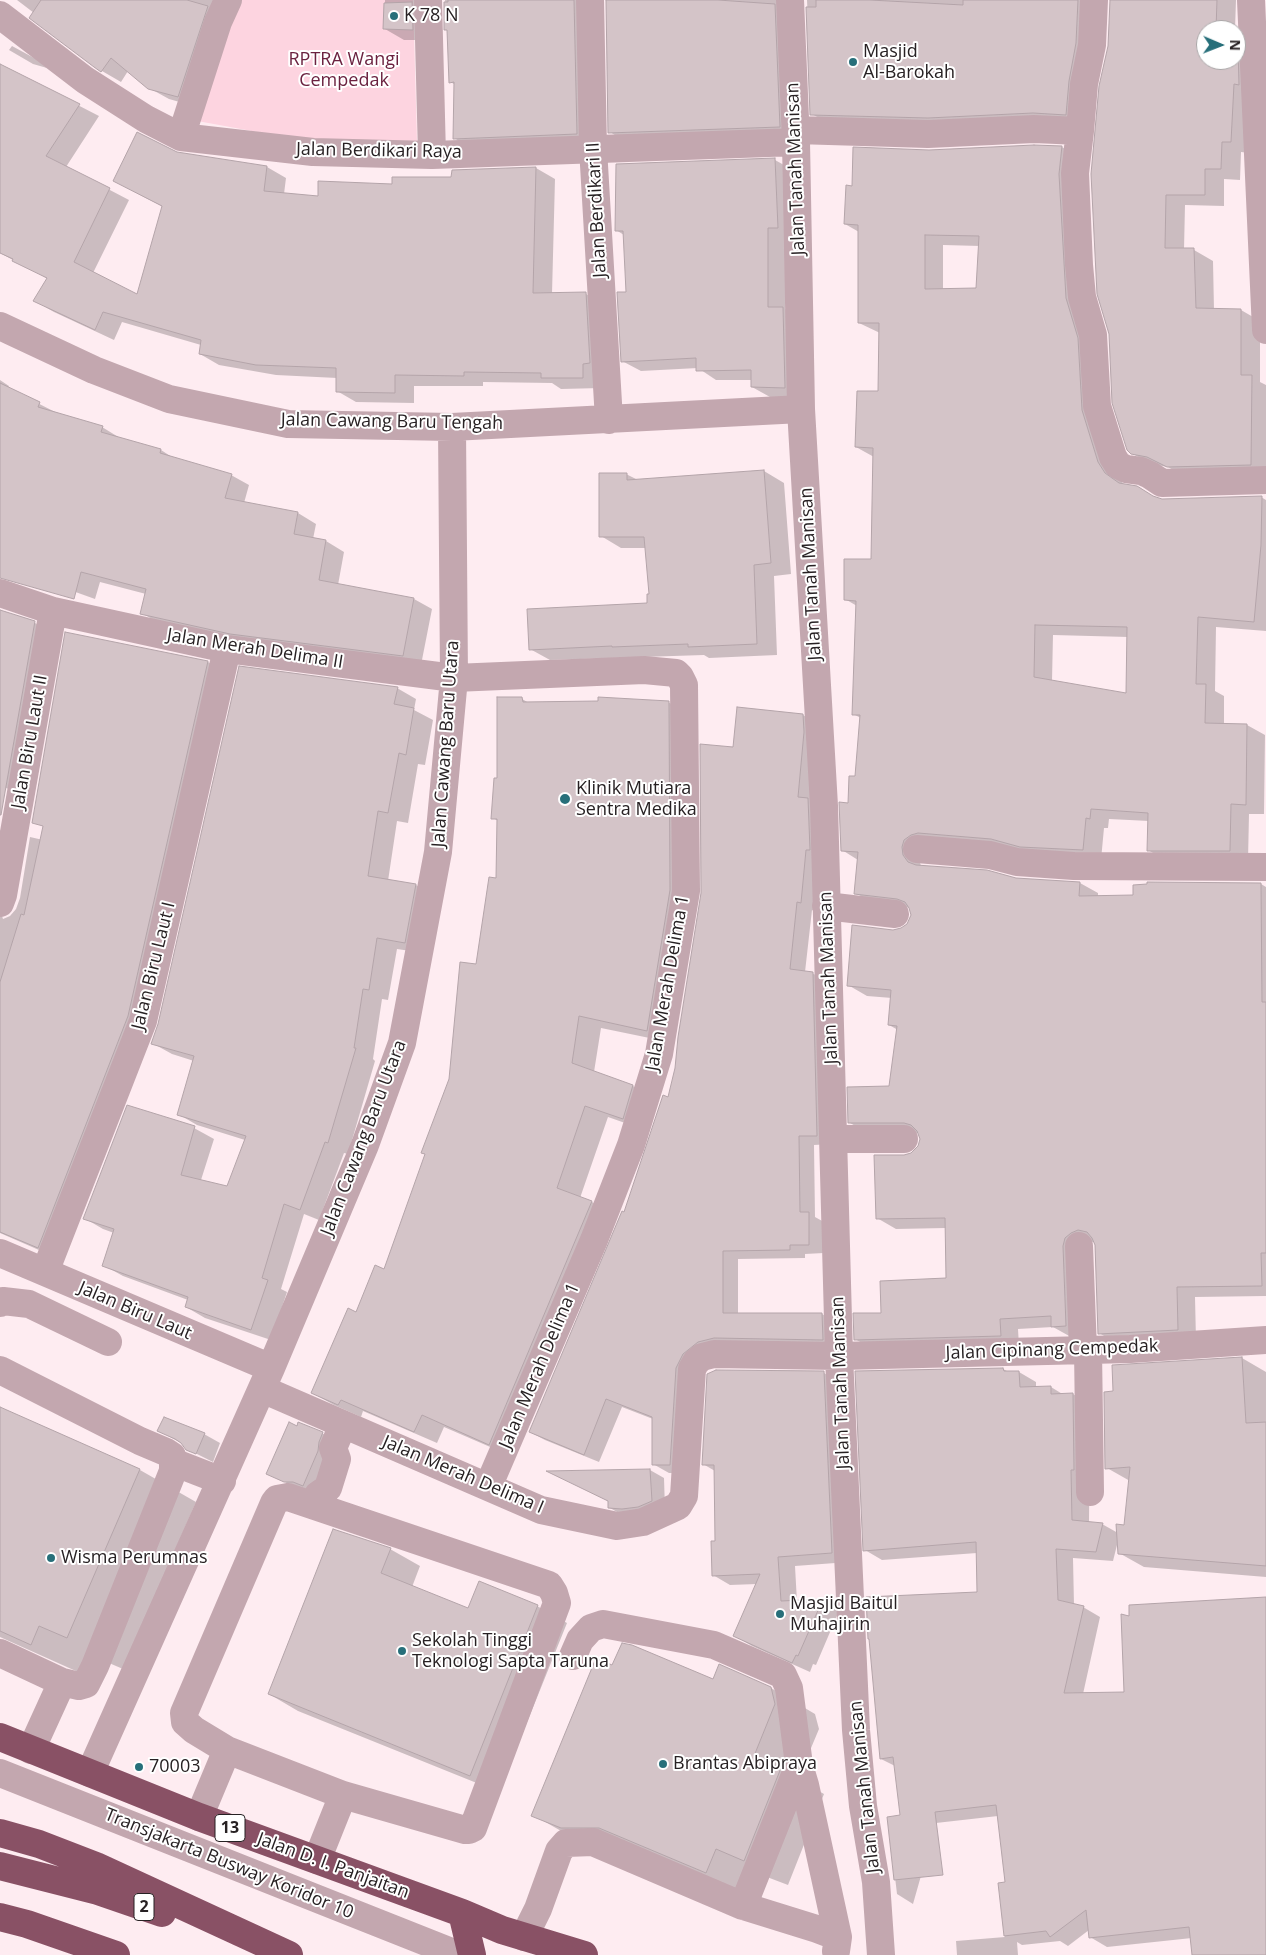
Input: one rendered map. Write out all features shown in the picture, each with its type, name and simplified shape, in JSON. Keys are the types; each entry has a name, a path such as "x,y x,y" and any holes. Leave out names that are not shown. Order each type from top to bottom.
{"highway":[{"name":"Jalan D. I. Panjaitan","path":"0,1737 199,1817 462,1913 502,1930 584,1955"},
{"path":"0,1833 39,1844 96,1866 288,1955"},
{"name":"2","path":"0,1866 98,1891 288,1955"},
{"path":"462,1913 472,1955"},
{"path":"0,1917 27,1924 116,1955"}],"street":[{"path":"181,137 218,22 228,0"},
{"path":"428,0 432,155"},
{"name":"Jalan Berdikari II","path":"590,0 593,148 609,420"},
{"name":"Jalan Tanah Manisan","path":"790,0 796,136 802,409 824,806 839,1356 856,1730 864,1806 876,1882 881,1955"},
{"path":"1094,0 1092,46 1084,84 1075,173 1082,297 1093,335 1097,406 1113,457 1118,465 1150,475 1162,483 1266,480"},
{"path":"1251,0 1266,330"},
{"name":"Jalan Berdikari Raya","path":"0,15 85,80 146,119 181,137 313,152 432,155 796,136 928,134 1034,129 1080,130"},
{"name":"Jalan Cawang Baru Tengah","path":"0,326 94,370 169,399 288,424 452,427 802,409"},
{"name":"Jalan Cawang Baru Utara","path":"90,1773 266,1379 365,1145 402,1043 438,852 454,678 452,427"},
{"name":"Jalan Merah Delima II","path":"0,592 54,612 227,649 454,678"},
{"name":"Jalan Biru Laut II","path":"0,903 54,612"},
{"name":"Jalan Biru Laut I","path":"45,1272 143,1021 227,649"},
{"name":"Jalan Merah Delima 1","path":"454,678 644,670 676,673 684,685 686,891 659,1054 631,1145 594,1240 488,1487"},
{"path":"916,849 990,855 1017,862 1074,866 1266,867"},
{"path":"826,906 895,914"},
{"path":"833,1139 904,1139"},
{"path":"1079,1246 1090,1492"},
{"path":"10,1257 2,1302 29,1304 108,1342"},
{"name":"Jalan Biru Laut","path":"10,1257 45,1272 266,1379"},
{"name":"Jalan Cipinang Cempedak","path":"839,1356 1130,1349 1266,1340"},
{"name":"Jalan Merah Delima I","path":"266,1379 338,1436 488,1487 541,1510 617,1526 643,1522 678,1506 684,1496 692,1369 696,1362 714,1354 839,1356"},
{"path":"0,1370 140,1441 166,1452 172,1456 173,1462 173,1471 95,1666 84,1685 79,1686 62,1682 0,1653"},
{"path":"316,1500 315,1478 323,1451 338,1436"},
{"path":"173,1462 222,1481"},
{"path":"288,1497 316,1500 548,1585 554,1593 557,1603 473,1828 465,1830 343,1795 228,1750 184,1722 184,1712 274,1503 278,1499 288,1497"},
{"path":"573,1656 580,1640 591,1628 603,1624 714,1645 783,1675 790,1688 799,1764 805,1785 837,1946"},
{"path":"31,1750 62,1682"},
{"path":"199,1817 228,1750"},
{"path":"743,1906 799,1764"},
{"name":"Transjakarta Busway Koridor 10","path":"0,1773 458,1955"},
{"path":"317,1860 343,1795"},
{"path":"524,1937 538,1909 559,1850 566,1843 594,1842 743,1906 817,1929 837,1946"}],"green space":[{"name":"RPTRA Wangi Cempedak","path":"234,0 413,0 417,142 290,138 192,120"}],"building":[{"path":"41,0 187,0 208,6 178,97 148,89 111,58 101,72 29,18"},
{"path":"448,0 574,0 577,134 453,139 454,82 449,83 447,30 444,30 444,2 448,2"},
{"path":"606,0 718,0 775,4 780,127 608,133"},
{"path":"816,0 870,0 963,5 963,0 1078,0 1076,43 1069,81 1066,115 1033,113 928,118 810,115 806,7 816,7"},
{"path":"1110,0 1217,0 1216,20 1196,20 1196,70 1239,70 1239,85 1234,84 1231,142 1222,142 1221,169 1205,169 1205,195 1166,195 1165,248 1194,248 1196,308 1241,309 1241,375 1252,375 1251,465 1167,467 1147,457 1131,454 1127,450 1112,403 1109,334 1097,294 1091,174 1099,86 1108,46"},
{"name":"K 78 N","path":"412,2 413,30 383,29 384,3"},
{"path":"0,64 80,104 46,156 110,188 74,262 137,294 162,206 113,181 137,132 177,152 267,166 264,191 318,196 318,181 392,184 392,177 451,177 452,170 536,167 533,293 586,292 590,363 583,364 583,378 541,378 541,373 464,372 464,376 395,375 395,393 336,392 336,368 256,365 199,354 201,340 103,312 95,330 33,301 47,278 0,253"},
{"path":"1034,145 1062,146 1059,174 1066,298 1078,338 1082,410 1098,462 1105,473 1119,483 1137,486 1162,499 1262,496 1261,545 1254,622 1198,617 1196,684 1206,684 1205,723 1247,724 1246,805 1231,804 1230,851 1147,851 1148,813 1091,809 1090,819 1086,818 1083,850 1020,847 991,839 918,833 904,840 902,847 903,855 908,862 916,865 987,870 1016,878 1080,882 1079,896 1133,895 1133,885 1147,884 1147,882 1261,883 1262,1002 1266,1002 1266,1253 1261,1253 1262,1286 1177,1287 1178,1330 1098,1334 1095,1245 1087,1232 1078,1230 1065,1238 1063,1246 1066,1326 1051,1327 1051,1316 1000,1319 1001,1336 854,1340 853,1313 881,1313 880,1281 946,1278 945,1218 876,1219 874,1155 904,1155 911,1153 918,1146 920,1139 917,1131 911,1125 904,1123 848,1123 847,1087 889,1086 897,1026 888,1025 891,990 847,986 852,925 893,930 907,924 911,915 905,902 897,899 854,894 858,852 841,851 839,802 848,803 849,776 855,776 860,715 852,715 856,601 844,600 844,559 871,559 873,448 855,447 857,391 878,391 879,323 858,323 858,225 844,224 846,185 852,186 853,147 929,150","holes":["925,235 979,236 976,288 925,289","1035,625 1127,627 1126,693 1034,677"]},
{"path":"775,158 778,228 768,228 768,307 783,307 785,388 751,387 751,370 696,371 696,358 621,362 617,292 626,292 623,231 615,231 616,164"},
{"path":"0,383 40,402 38,407 103,426 101,432 161,449 160,453 232,474 225,498 298,512 294,534 326,540 319,580 414,598 403,656 230,634 140,614 146,589 81,572 74,599 0,578"},
{"path":"764,470 771,563 754,565 757,644 688,647 688,644 612,646 529,650 527,609 647,603 647,594 649,594 644,537 599,537 599,473 627,473 627,480"},
{"path":"0,610 35,621 1,815 0,815"},
{"path":"65,632 208,661 128,1016 38,1248 0,1232 0,982 21,914 24,915 43,826 32,823"},
{"path":"239,666 398,687 394,704 414,708 406,755 399,753 388,813 378,811 368,876 416,884 405,943 377,938 369,990 363,989 354,1048 356,1048 328,1143 325,1142 300,1210 284,1204 262,1278 268,1280 251,1330 185,1307 188,1297 102,1266 114,1229 83,1219 127,1105 195,1126 181,1175 227,1186 246,1136 177,1115 194,1056 151,1044 158,1024"},
{"path":"497,697 522,697 523,702 598,701 598,697 669,701 670,890 647,1031 579,1016 572,1063 633,1085 623,1119 585,1106 557,1188 592,1201 489,1445 422,1415 414,1432 341,1400 338,1405 311,1393 348,1308 356,1312 375,1265 384,1269 425,1154 421,1153 449,1079 460,962 476,964 489,877 496,878 497,819 491,819 494,778 497,778"},
{"path":"737,707 803,714 804,732 798,797 808,798 810,850 806,850 801,903 797,902 790,969 813,972 817,1136 799,1136 800,1212 809,1212 809,1245 790,1245 790,1250 723,1251 723,1313 822,1313 823,1340 714,1338 698,1342 683,1354 676,1368 670,1465 652,1465 652,1417 606,1399 584,1455 529,1432 622,1211 624,1212 663,1095 668,1097 675,1068 678,1037 701,893 700,744 733,747"},
{"path":"1242,1357 1246,1423 1266,1422 1266,1566 1118,1554 1116,1524 1124,1525 1130,1467 1105,1469 1104,1392 1113,1391 1112,1365"},
{"path":"1003,1368 1004,1371 1019,1371 1020,1387 1051,1386 1051,1394 1073,1393 1074,1470 1071,1470 1072,1520 1103,1523 1096,1552 1056,1549 1058,1600 1084,1606 1064,1693 1124,1692 1121,1614 1129,1616 1129,1605 1266,1597 1266,1955 1192,1955 1189,1927 1089,1938 1086,1910 1050,1937 1046,1931 1004,1936 998,1883 1005,1882 996,1805 935,1812 943,1875 894,1880 887,1817 900,1815 893,1757 880,1759 868,1639 866,1597 977,1592 976,1542 863,1551 855,1371"},
{"path":"716,1370 824,1371 832,1553 778,1557 781,1601 823,1599 798,1656 796,1655 792,1663 733,1636 760,1574 712,1576 711,1541 715,1541 714,1465 702,1465 707,1374"},
{"name":"Wisma Perumnas","path":"0,1407 140,1469 67,1638 39,1626 31,1645 0,1631"},
{"path":"164,1417 205,1433 196,1454 186,1450 175,1439 157,1431"},
{"path":"289,1422 297,1426 298,1422 323,1432 318,1451 303,1486 293,1482 284,1482 266,1474"},
{"path":"650,1469 652,1501 638,1507 622,1509 608,1508 608,1501 546,1471"},
{"name":"Sekolah Tinggi Teknologi Sapta Taruna","path":"333,1529 391,1548 381,1573 468,1608 479,1581 538,1605 470,1776 268,1694"},
{"name":"Brantas Abipraya","path":"622,1643 632,1645 713,1679 719,1664 771,1687 775,1704 754,1756 781,1768 744,1861 716,1849 706,1873 599,1828 561,1828 531,1816 596,1658 612,1665"}],"place":[{"name":"K 78 N","path":"394,16"},
{"name":"Masjid Al-Barokah","path":"853,62"},
{"name":"Klinik Mutiara Sentra Medika","path":"565,799"},
{"name":"Wisma Perumnas","path":"51,1558"},
{"name":"Masjid Baitul Muhajirin","path":"780,1614"},
{"name":"Sekolah Tinggi Teknologi Sapta Taruna","path":"402,1651"},
{"name":"Brantas Abipraya","path":"663,1764"},
{"name":"70003","path":"139,1767"}]}
